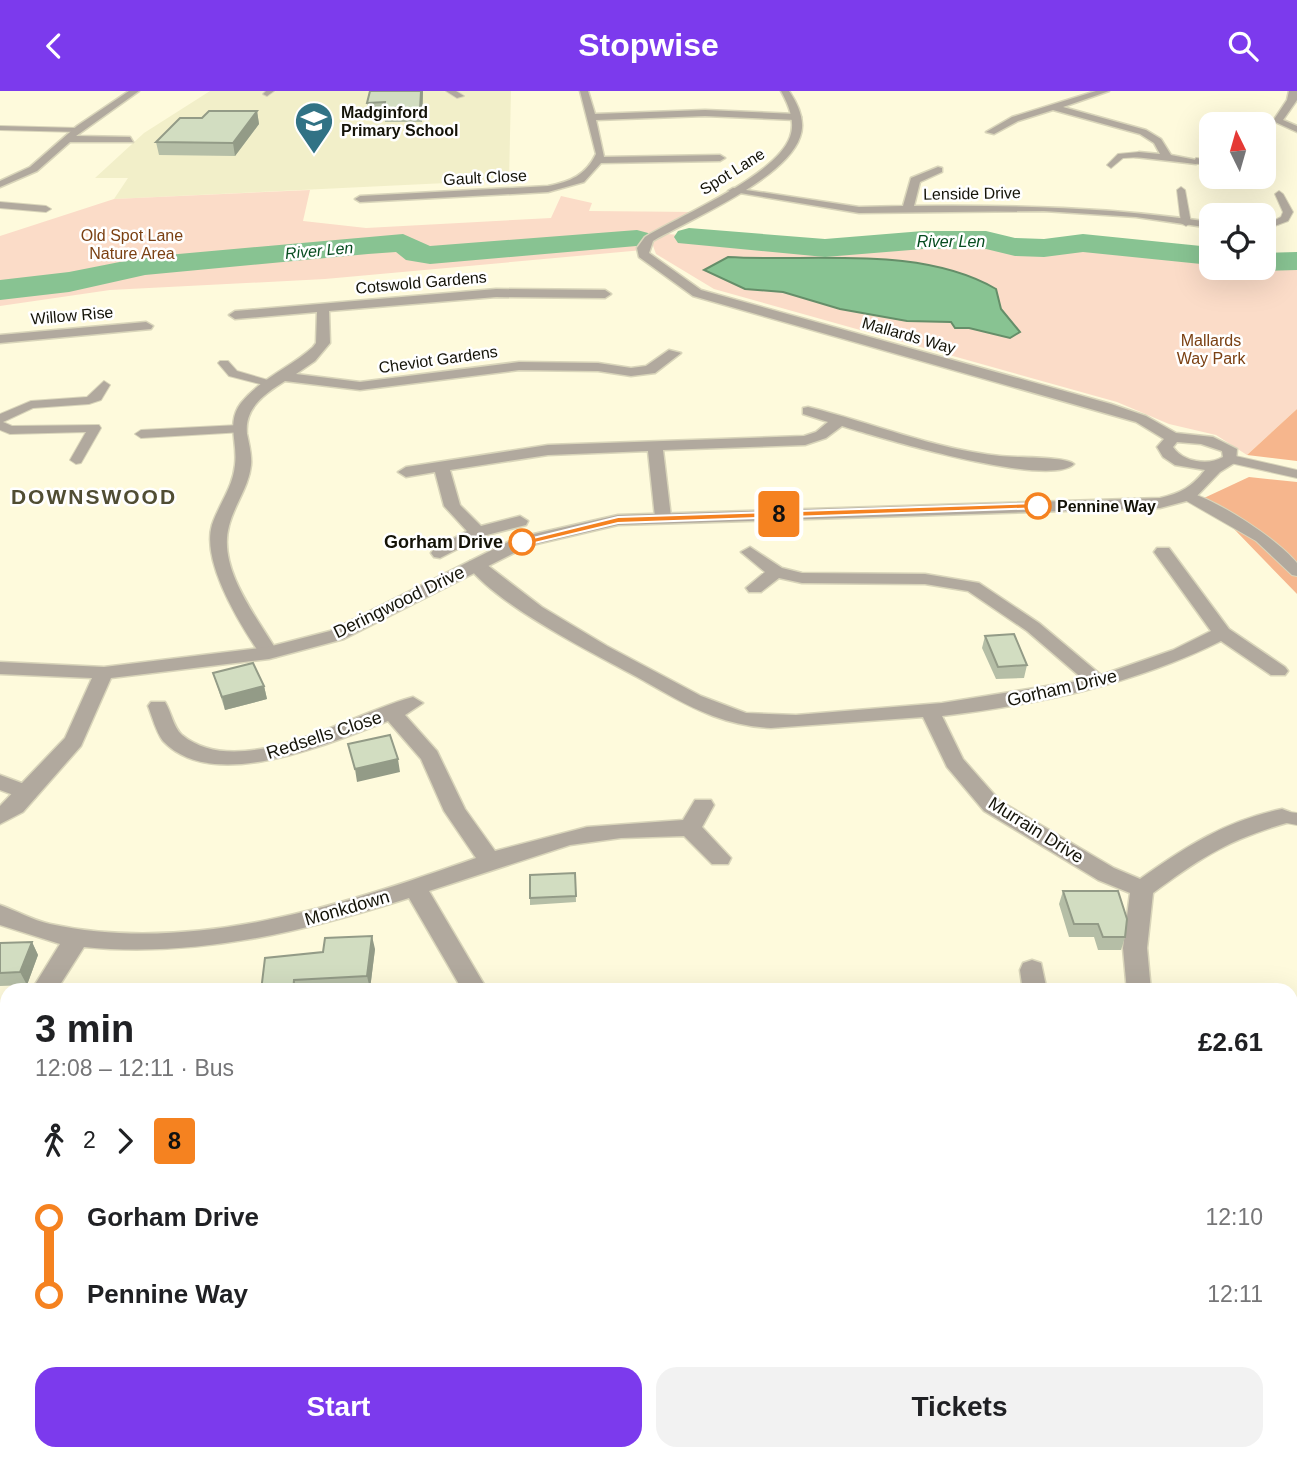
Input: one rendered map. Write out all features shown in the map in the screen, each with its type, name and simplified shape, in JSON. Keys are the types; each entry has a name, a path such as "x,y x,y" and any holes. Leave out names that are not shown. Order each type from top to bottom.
{"street":[{"path":"0,184 15,182 34,171 78,130 135,91"},
{"path":"584,91 601,154 599,160 625,162 720,158"},
{"path":"590,117 705,113 796,117 785,91"},
{"path":"991,132 1053,107 1105,91"},
{"path":"1293,91 1292,100 1278,121 1297,129"},
{"path":"1053,107 1143,132 1158,141 1166,156"},
{"name":"Spot Lane","path":"643,254 643,248 649,239 733,191 778,161 795,140 796,117"},
{"path":"1002,126 1018,129"},
{"path":"68,139 130,140"},
{"path":"1139,155 1196,161"},
{"name":"Gault Close","path":"360,198 548,190 573,185 592,172 599,160"},
{"path":"908,209 915,180 938,170"},
{"name":"Lenside Drive","path":"733,191 824,206 908,209 1044,208 1136,214 1199,224"},
{"name":"Mallards Way","path":"643,254 697,293 1106,407 1141,419 1172,438"},
{"name":"Cotswold Gardens","path":"235,315 266,306 323,308 582,287 604,294"},
{"path":"269,653 224,574 219,530 238,491 243,464 237,422 246,406 311,358 323,343 323,308"},
{"name":"Willow Rise","path":"0,339 68,338 146,326"},
{"name":"Cheviot Gardens","path":"278,380 360,386 519,366 601,361 631,372 650,369 674,353"},
{"path":"808,411 977,460 1038,465 1066,464"},
{"path":"407,472 548,450 805,440 821,435 839,421"},
{"path":"1188,496 1225,462 1229,449 1214,441 1195,437 1172,438 1167,442 1167,453 1185,463 1225,462"},
{"path":"655,445 663,517"},
{"name":"Deringwood Drive","path":"1129,506 1176,487 1185,463"},
{"path":"1038,465 1048,480"},
{"path":"441,467 452,506 477,532"},
{"name":"Deringwood Drive","path":"0,668 104,673 269,653 337,635 522,542 618,520 1129,506 1188,496"},
{"path":"440,553 477,532 520,521"},
{"path":"750,552 776,572 802,578 935,580 973,587 1033,627 1096,680"},
{"path":"1163,552 1222,633 1278,671"},
{"name":"Gorham Drive","path":"476,565 508,594 572,634 706,707 747,719 793,720 930,712 995,703 1096,680 1186,654 1222,633"},
{"path":"755,589 776,572"},
{"path":"0,816 15,807 74,741 104,673"},
{"name":"Redsells Close","path":"158,706 161,723 169,737 182,748 226,758 258,756 392,713 413,703"},
{"name":"Murrain Drive","path":"930,712 954,762 992,806 1106,874 1142,889"},
{"name":"Redsells Close","path":"392,713 430,757 456,811 489,860"},
{"path":"0,782 27,793"},
{"path":"703,805 690,828 720,858"},
{"path":"1138,983 1135,948 1142,889 1205,843 1237,828 1290,818"},
{"name":"Monkdown","path":"0,914 38,929 77,938 142,943 221,938 305,920 415,888 489,860 556,841 645,828 690,828"},
{"path":"415,888 471,983"},
{"path":"48,983 77,938"}],"lane":[{"path":"450,91 460,96"},
{"path":"0,128 78,130"},
{"path":"1111,165 1117,157 1139,155"},
{"path":"1181,190 1186,223"},
{"path":"1276,222 1282,221 1288,212 1279,194"},
{"path":"0,205 46,209"},
{"path":"224,363 233,374 278,380"},
{"path":"0,419 31,405 89,400 97,397 104,385"},
{"path":"0,425 10,431 95,428 76,460"},
{"path":"141,434 239,429"},
{"path":"1225,462 1297,474"},
{"path":"1188,496 1248,531 1289,560 1297,572"}],"shaded area":[{"name":"Madginford Primary School","path":"210,91 511,91 509,180 114,199 128,178 95,178 144,133"},
{"path":"728,257 866,258 934,266 966,275 996,289 1001,309 1020,332 1010,338 969,328 955,328 951,322 907,321 840,309 783,292 745,289 704,270"},
{"path":"1297,409 1297,461 1247,455"},
{"path":"1249,477 1297,482 1297,594 1204,498"}],"green space":[{"name":"Mallards Way Park","path":"310,190 303,221 366,228 551,218 561,196 592,203 589,211 696,212 667,234 806,245 975,236 1021,245 1082,242 1199,255 1199,280 1276,280 1276,260 1297,259 1297,409 1247,455 1216,435 1169,424 1117,402 714,289 656,254 652,243 643,250 325,279 110,290 0,306 0,236 114,199"}],"building":[{"path":"370,91 421,91 420,110 384,110 385,102 367,103"},
{"path":"209,111 257,111 233,143 156,142 180,118 202,118"},
{"path":"1014,634 1027,665 998,667 985,636"},
{"path":"253,663 264,686 222,697 213,673"},
{"path":"390,735 398,759 355,769 348,744"},
{"path":"575,873 576,896 530,898 530,875"},
{"path":"1063,891 1118,891 1127,919 1125,937 1103,937 1098,924 1074,924"},
{"path":"372,936 367,976 294,980 294,983 262,983 265,958 323,952 325,938"},
{"path":"32,942 20,972 0,973 0,943"}],"waterway":[{"name":"River Len","path":"689,237 825,248 923,240 986,240 1015,247 1044,248 1083,243 1199,255"},
{"name":"River Len","path":"0,290 69,282 145,266 368,245 403,243 417,254 430,255 528,245 637,239"},
{"name":"River Len","path":"1276,262 1297,261"}],"bus line":[{"name":"8","path":"522,542 618,520 1038,506"}],"place":[{"name":"Madginford Primary School","path":"314,155"},
{"name":"Pennine Way","path":"1038,506"},
{"name":"Gorham Drive","path":"522,542"}],"district":[{"name":"DOWNSWOOD","path":"94,497"}],"park label":[{"name":"Old Spot Lane Nature Area","path":"132,244"}]}
